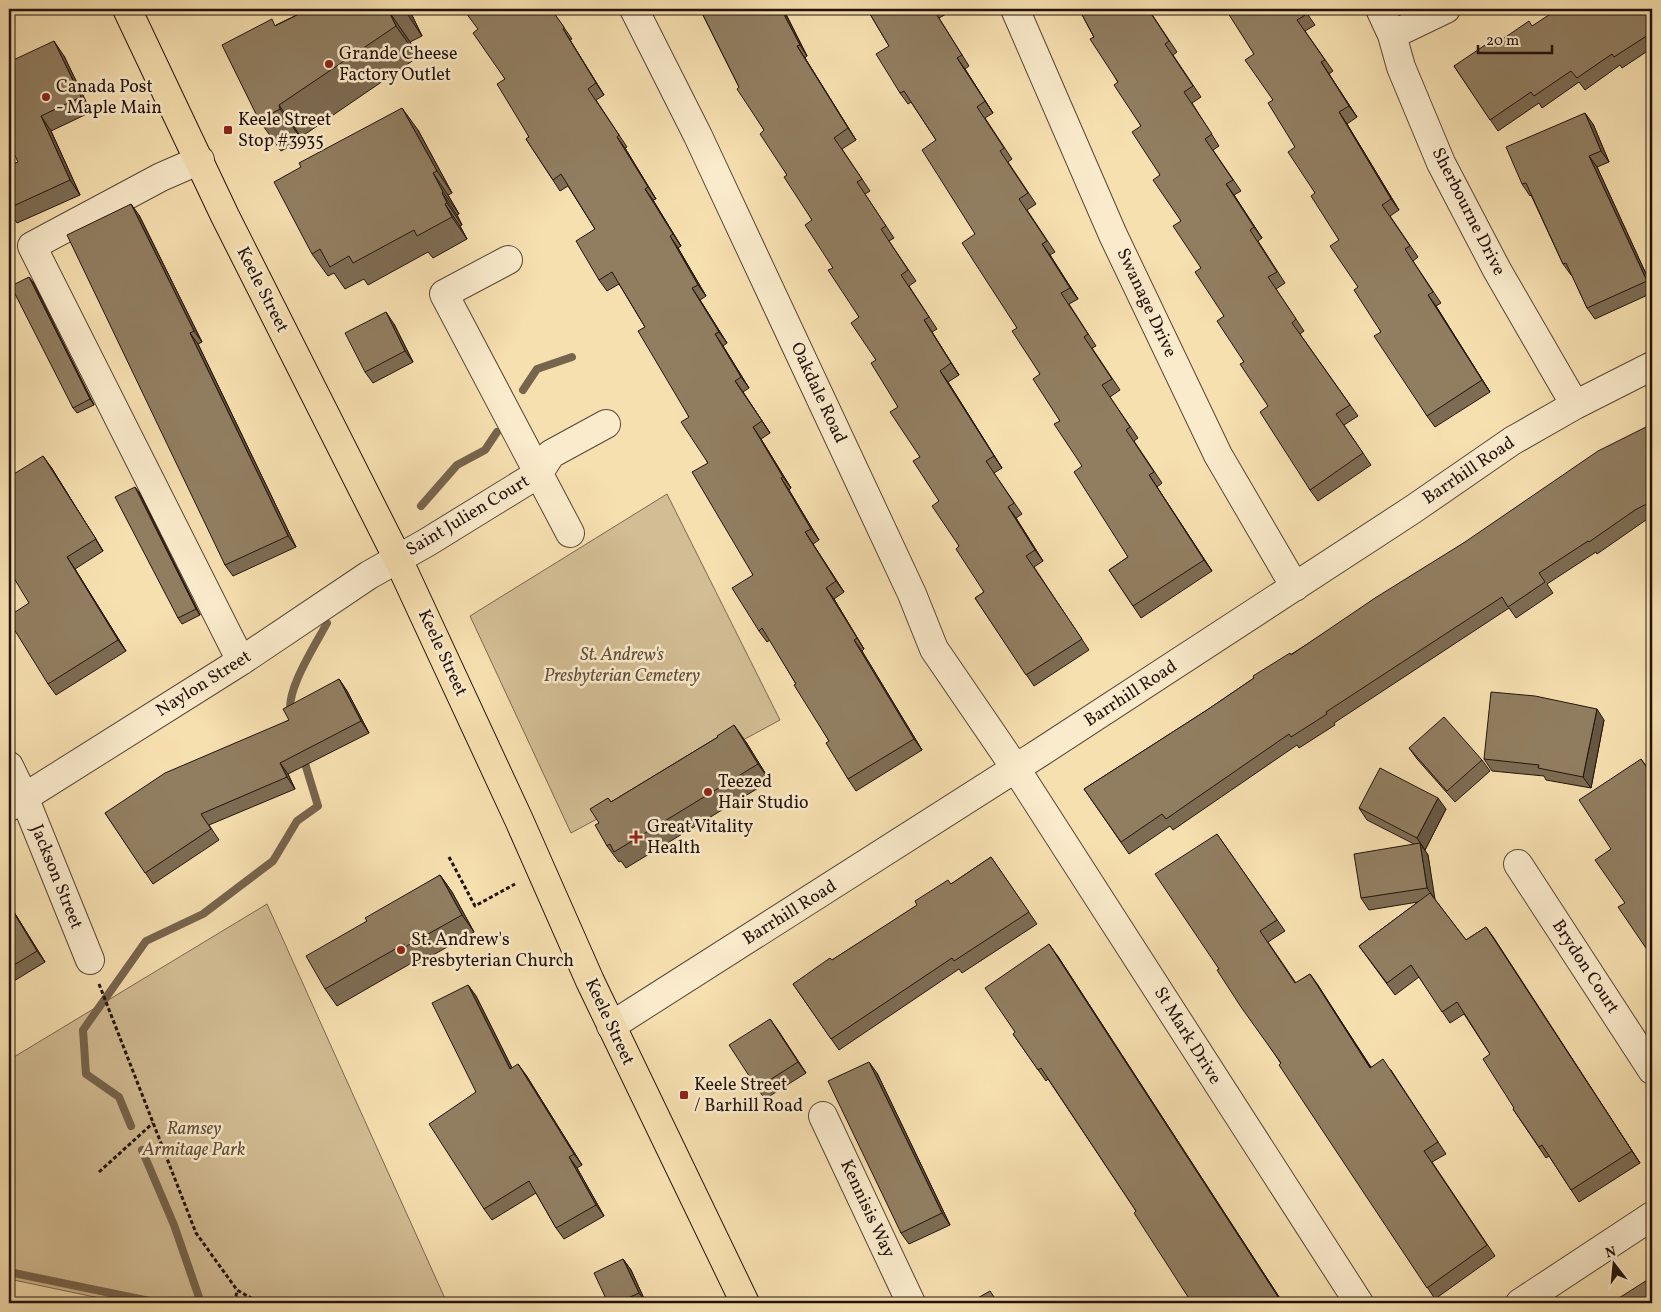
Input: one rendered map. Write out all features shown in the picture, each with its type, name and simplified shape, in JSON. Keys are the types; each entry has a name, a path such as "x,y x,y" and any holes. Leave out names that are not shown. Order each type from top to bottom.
{"main road":[{"name":"Keele Street","path":"127,9 225,216 397,558 611,1026 746,1303"}],"street":[{"name":"Oakdale Road","path":"634,9 751,248 912,594 934,649 1016,769"},
{"name":"Swanage Drive","path":"1015,9 1113,235 1214,446 1295,587"},
{"name":"Sherbourne Drive","path":"1380,9 1392,35 1401,67 1441,163 1497,270 1575,406"},
{"path":"1392,35 1446,9"},
{"path":"200,160 161,177 32,246 241,661"},
{"path":"508,260 444,294 570,533"},
{"name":"Barrhill Road","path":"611,1026 1016,769 1295,587 1512,442 1575,406 1652,366"},
{"path":"538,474 551,454 606,424"},
{"name":"Saint Julien Court","path":"397,558 426,543 538,474"},
{"name":"Naylon Street","path":"16,802 241,661 397,558"},
{"name":"Jackson Street","path":"9,766 16,802 90,960"},
{"name":"St Mark Drive","path":"1016,769 1359,1303"},
{"name":"Brydon Court","path":"1518,864 1652,1070"},
{"name":"Kennisis Way","path":"823,1116 911,1303"},
{"path":"1520,1303 1652,1216"}],"path":[{"path":"449,857 474,906 515,884"},
{"path":"90,960 196,1232 237,1290 260,1303"},
{"path":"99,1172 153,1123"},
{"path":"235,1303 237,1290"}],"green space":[{"name":"St. Andrew's Presbyterian Cemetery","path":"667,494 780,720 571,833 470,616"},
{"name":"Ramsey Armitage Park","path":"267,904 447,1303 123,1303 9,1279 9,1060"}],"building":[{"path":"309,9 392,9 388,10 396,26 279,105 280,109 259,120 222,45 272,19 275,26"},
{"path":"463,9 551,9 564,27 563,29 596,83 588,89 619,135 617,137 648,187 645,189 673,234 670,236 698,285 692,288 719,332 715,334 741,377 735,381 762,421 753,427 811,529 805,532 836,581 826,588 857,638 854,640 914,739 848,779 826,743 829,741 794,685 796,684 762,628 759,631 732,588 753,575 692,472 708,463 681,422 689,417 638,331 645,327 612,272 599,280 576,241 595,229 561,174 553,180 526,139 529,137 497,84 505,79 473,33 478,29"},
{"path":"700,9 781,9 800,45 797,46 848,128 834,138 862,179 857,182 886,226 881,229 908,270 901,275 929,317 924,320 951,363 940,371 994,456 986,461 1014,503 1008,507 1035,550 1026,556 1082,639 1026,675 975,598 984,592 956,549 959,546 932,506 939,501 913,461 920,457 890,412 898,407 871,363 876,360 851,323 859,317 828,270 833,268 805,225 812,220 784,177 787,175 760,134 764,130 737,89 739,87"},
{"path":"867,9 933,9 962,55 957,58 985,101 977,107 1004,148 1000,151 1028,193 1019,199 1047,241 1042,244 1070,288 1061,293 1088,334 1084,337 1112,379 1102,385 1130,427 1126,430 1154,472 1149,475 1204,560 1133,606 1109,570 1128,557 1074,472 1082,466 1054,424 1060,421 1033,379 1040,374 1012,331 1017,328 962,243 975,234 922,150 936,140 904,91 900,93 876,54 889,46"},
{"path":"1079,9 1148,9 1169,41 1165,44 1193,86 1184,92 1212,134 1205,139 1233,180 1226,184 1254,227 1250,230 1277,272 1268,277 1296,319 1292,323 1350,405 1336,414 1363,453 1310,490 1260,412 1268,406 1240,364 1244,362 1217,321 1224,316 1195,272 1201,268 1173,226 1181,221 1153,180 1160,175 1132,132 1141,126 1114,85 1118,82 1090,39 1094,37"},
{"path":"1304,9 1307,14 1297,20 1325,60 1321,62 1349,106 1339,112 1391,199 1382,205 1410,246 1405,249 1433,292 1428,295 1482,380 1427,416 1374,336 1381,332 1354,290 1358,287 1330,246 1339,240 1311,196 1315,193 1288,152 1295,147 1268,103 1273,100 1245,60 1254,54 1226,10"},
{"path":"1558,9 1652,9 1652,29 1646,33 1648,35 1614,57 1612,54 1577,78 1571,71 1534,96 1531,92 1490,120 1454,66 1491,41 1494,45 1529,21 1532,26"},
{"path":"54,41 81,97 41,116 70,180 9,208 9,166 18,162 9,143 9,62"},
{"path":"402,108 437,171 433,173 443,192 447,203 445,204 452,217 417,236 414,230 353,263 349,256 330,267 320,249 312,254 274,182 301,167 299,163"},
{"path":"1585,113 1601,151 1589,156 1647,281 1587,308 1566,263 1563,264 1526,183 1522,184 1506,147"},
{"path":"131,204 194,331 190,333 288,536 225,565 67,235"},
{"path":"29,277 90,399 73,408 11,286"},
{"path":"386,312 405,351 365,372 345,333"},
{"path":"1652,424 1652,501 1635,510 1589,542 1539,573 1545,582 1508,607 1502,597 1326,712 1327,714 1291,737 1289,734 1166,819 1162,814 1121,842 1084,789 1207,710 1254,678 1253,676 1290,653 1291,655 1375,598 1465,542 1598,451"},
{"path":"43,456 96,539 67,557 118,640 48,684 9,621 9,616 29,603 9,570 9,477"},
{"path":"135,487 196,609 178,618 115,497"},
{"path":"339,679 361,721 280,763 287,777 201,814 211,829 145,873 105,813 165,773 289,720 283,709"},
{"path":"1491,692 1535,696 1597,709 1583,777 1538,768 1539,765 1484,759"},
{"path":"1444,717 1482,760 1447,791 1409,748"},
{"path":"734,725 758,764 614,852 610,844 607,846 595,825 599,823 590,809 608,798 611,802 718,737"},
{"path":"1641,759 1652,775 1652,807 1646,811 1652,820 1652,957 1618,907 1625,903 1595,860 1611,849 1579,800"},
{"path":"1380,768 1438,798 1417,838 1359,808"},
{"path":"1217,834 1277,920 1260,931 1295,983 1310,974 1370,1068 1383,1059 1438,1142 1424,1151 1487,1245 1427,1288 1279,1065 1281,1063 1241,1007 1217,970 1219,969 1155,874"},
{"path":"1420,843 1427,888 1361,898 1354,854"},
{"path":"991,857 1029,912 954,961 952,958 831,1039 793,984 830,958 832,960 917,905 915,901 948,880 951,884"},
{"path":"440,875 462,915 405,947 404,944 325,989 306,956 367,921 365,918"},
{"path":"1430,893 1466,940 1486,927 1632,1151 1571,1190 1542,1145 1539,1147 1513,1109 1483,1059 1490,1054 1457,1002 1442,1012 1411,965 1387,983 1359,946"},
{"path":"9,905 37,951 9,968"},
{"path":"1049,944 1282,1303 1192,1303 1134,1213 1136,1211 1041,1068 1038,1070 1013,1034 1015,1032 985,988"},
{"path":"468,985 510,1069 518,1064 574,1154 569,1157 596,1205 556,1228 529,1181 484,1209 429,1124 476,1092 432,1003"},
{"path":"770,1019 798,1062 757,1088 729,1045"},
{"path":"869,1062 942,1213 901,1233 828,1081"},
{"path":"623,1259 639,1293 617,1303 608,1303 594,1273"},
{"path":"1652,1277 1652,1303 1611,1303"},
{"path":"990,1291 998,1303 969,1303"}],"waterway":[{"path":"523,390 537,369 572,357"},
{"path":"421,506 457,465 485,450 497,432"},
{"path":"291,715 290,705 296,681 327,623"},
{"path":"131,1126 119,1097 86,1074 83,1030 146,941 203,914 273,861 297,821 318,806 303,757"},
{"path":"142,1150 174,1225 201,1303"},
{"path":"9,1272 159,1303"}],"place":[{"name":"Grande Cheese Factory Outlet","path":"329,64"},
{"name":"Canada Post - Maple Main","path":"46,97"},
{"name":"Keele Street Stop #3935","path":"228,130"},
{"name":"Teezed Hair Studio","path":"708,792"},
{"name":"Great Vitality Health","path":"636,837"},
{"name":"St. Andrew's Presbyterian Church","path":"401,950"},
{"name":"Keele Street / Barhill Road","path":"684,1095"}]}
